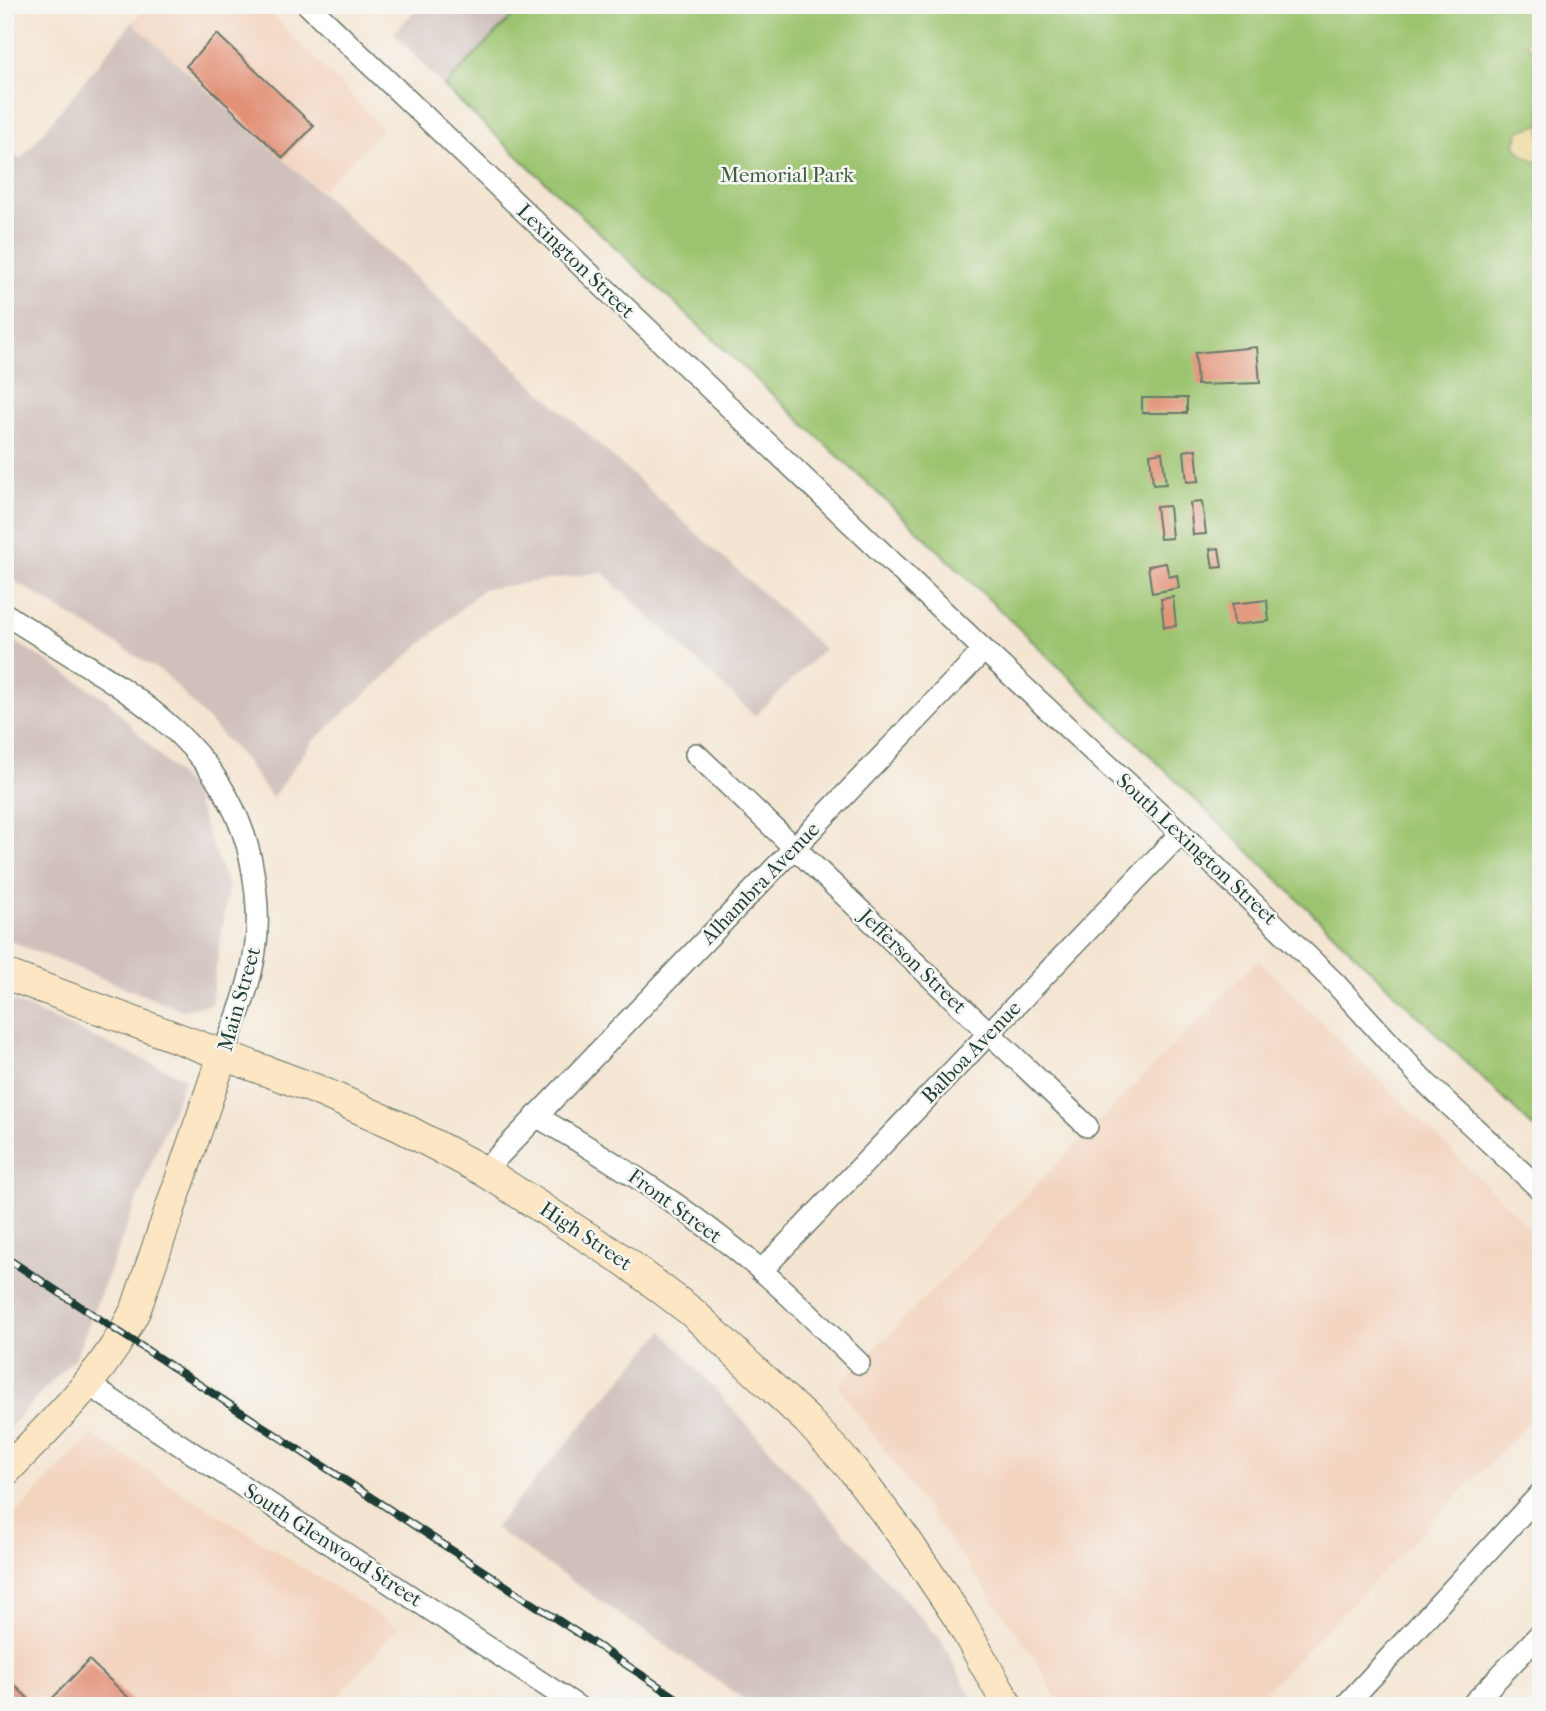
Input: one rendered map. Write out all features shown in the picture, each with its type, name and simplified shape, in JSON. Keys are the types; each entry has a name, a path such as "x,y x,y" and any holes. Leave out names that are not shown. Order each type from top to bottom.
{"main road":[{"name":"High Street","path":"5,975 315,1089 401,1127 484,1171 586,1234 693,1313 807,1420 853,1470 907,1541 958,1617 1008,1706"},
{"name":"Main Street","path":"5,1472 89,1385 124,1334 136,1309 222,1057"}],"street":[{"name":"Lexington Street","path":"308,5 844,516"},
{"name":"South Lexington Street","path":"844,516 1181,833 1335,983 1425,1082 1541,1190"},
{"name":"Main Street","path":"5,614 170,725 205,760 234,808 245,834 256,885 258,927 251,973 222,1057"},
{"name":"Alhambra Avenue","path":"536,1116 984,650"},
{"name":"Jefferson Street","path":"696,754 1087,1126"},
{"name":"Balboa Avenue","path":"761,1271 1181,833"},
{"path":"484,1171 536,1116"},
{"name":"Front Street","path":"536,1116 632,1174 761,1271 859,1363"},
{"name":"South Glenwood Street","path":"89,1385 548,1698 577,1706"},
{"path":"1345,1706 1541,1493"},
{"path":"1471,1706 1541,1633"}],"shaded area":[{"path":"148,5 263,5 383,129 321,191 132,22"},
{"path":"420,5 523,5 444,87 394,33"},
{"path":"132,22 824,649 755,716 602,572 483,589 312,742 272,798 243,758 165,674 5,575 5,151 21,159"},
{"path":"5,635 106,699 191,789 228,887 211,1004 181,1010 5,939"},
{"path":"1258,960 1541,1239 1541,1411 1251,1706 1060,1706 1037,1661 838,1386"},
{"path":"5,998 185,1078 76,1356 5,1432"},
{"path":"663,1331 941,1640 976,1706 754,1706 494,1528"},
{"path":"91,1435 398,1627 331,1706 5,1706 5,1525"}],"green space":[{"name":"Memorial Park","path":"523,5 1541,5 1541,1135 931,543 444,87"}],"sand":[{"path":"1541,7 1541,53 1536,54 1526,43"},
{"path":"1541,124 1541,164 1523,155 1515,145 1519,131"}],"building":[{"path":"217,34 314,126 283,158 186,66"},
{"path":"1257,347 1260,383 1197,385 1195,353"},
{"path":"1142,398 1187,398 1187,413 1142,413"},
{"path":"1196,449 1199,481 1187,482 1184,451"},
{"path":"1162,452 1166,484 1153,485 1150,454"},
{"path":"1202,502 1206,534 1193,535 1190,503"},
{"path":"1169,506 1172,538 1160,539 1156,507"},
{"path":"1219,548 1222,567 1213,568 1210,549"},
{"path":"1166,563 1169,577 1177,575 1179,588 1152,593 1148,566"},
{"path":"1173,597 1176,626 1164,627 1161,599"},
{"path":"1267,600 1269,621 1234,625 1232,604"},
{"path":"89,1660 133,1702 129,1706 45,1706"},
{"path":"5,1676 36,1706 5,1706"}],"railway":[{"path":"5,1257 689,1706"}]}
